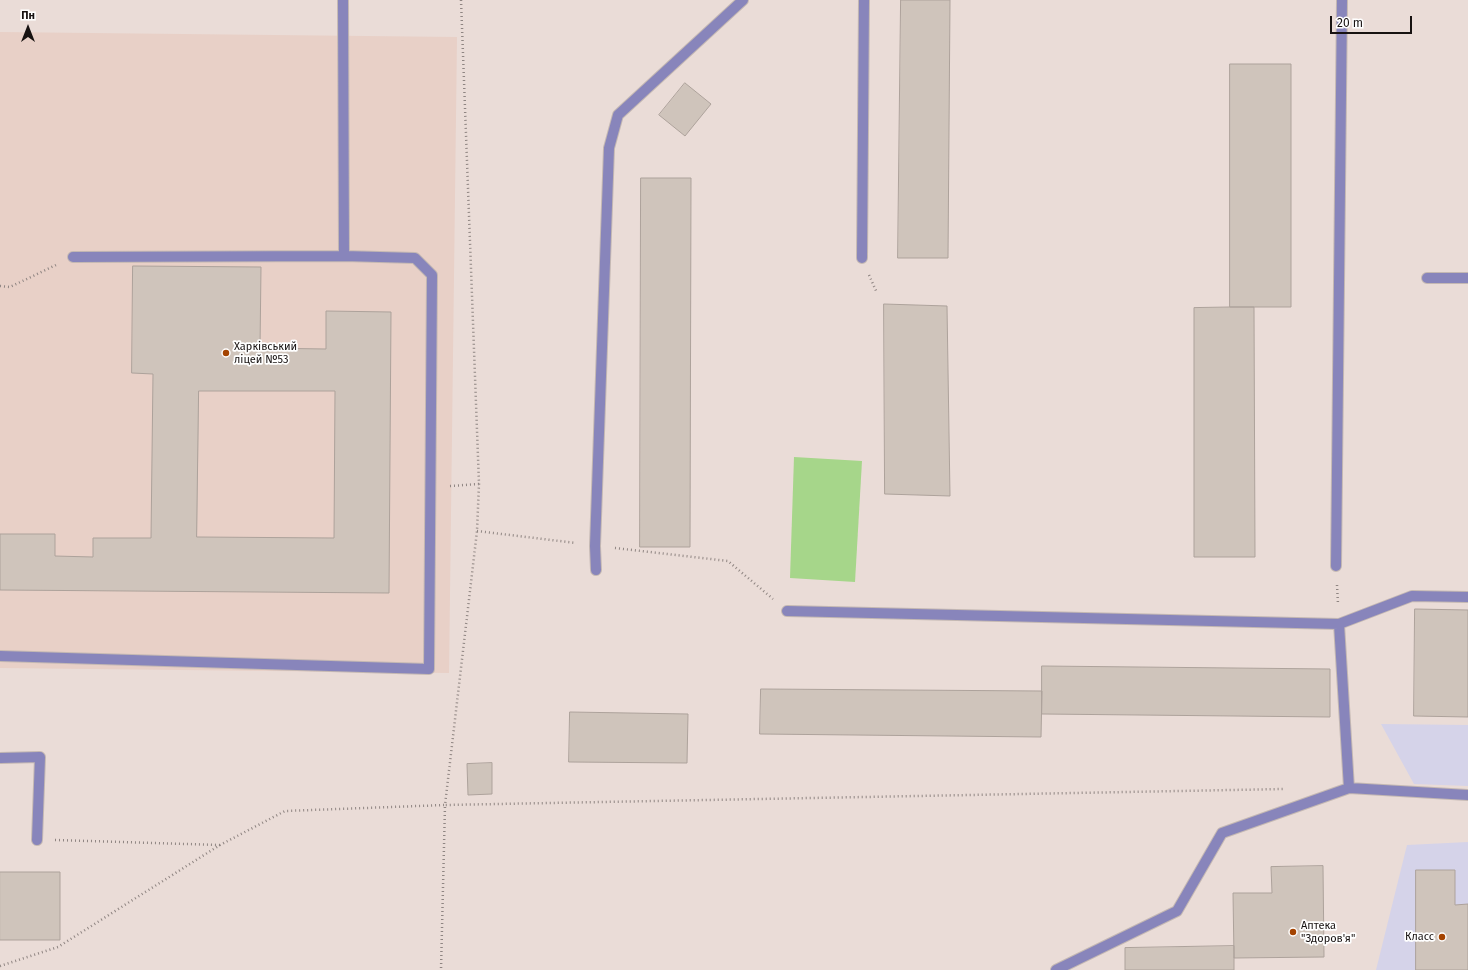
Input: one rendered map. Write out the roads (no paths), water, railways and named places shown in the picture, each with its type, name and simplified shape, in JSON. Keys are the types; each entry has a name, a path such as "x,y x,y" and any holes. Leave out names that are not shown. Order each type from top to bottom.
{"lane":[{"path":"343,0 344,256"},
{"path":"596,570 595,546 609,148 618,115 742,0"},
{"path":"862,258 864,0"},
{"path":"1336,566 1342,0"},
{"path":"0,656 429,669 432,275 415,258 344,256 73,257"},
{"path":"1427,278 1468,278"},
{"path":"787,611 1339,624 1412,596 1468,597"},
{"path":"1339,624 1349,788"},
{"path":"0,758 40,757 37,840"},
{"path":"1056,970 1177,911 1222,833 1349,788 1468,795"}],"place":[{"name":"Харківський ліцей №53","path":"226,353"},
{"name":"Аптека \"Здоров'я\"","path":"1293,932"},
{"name":"Класс","path":"1442,937"}]}
